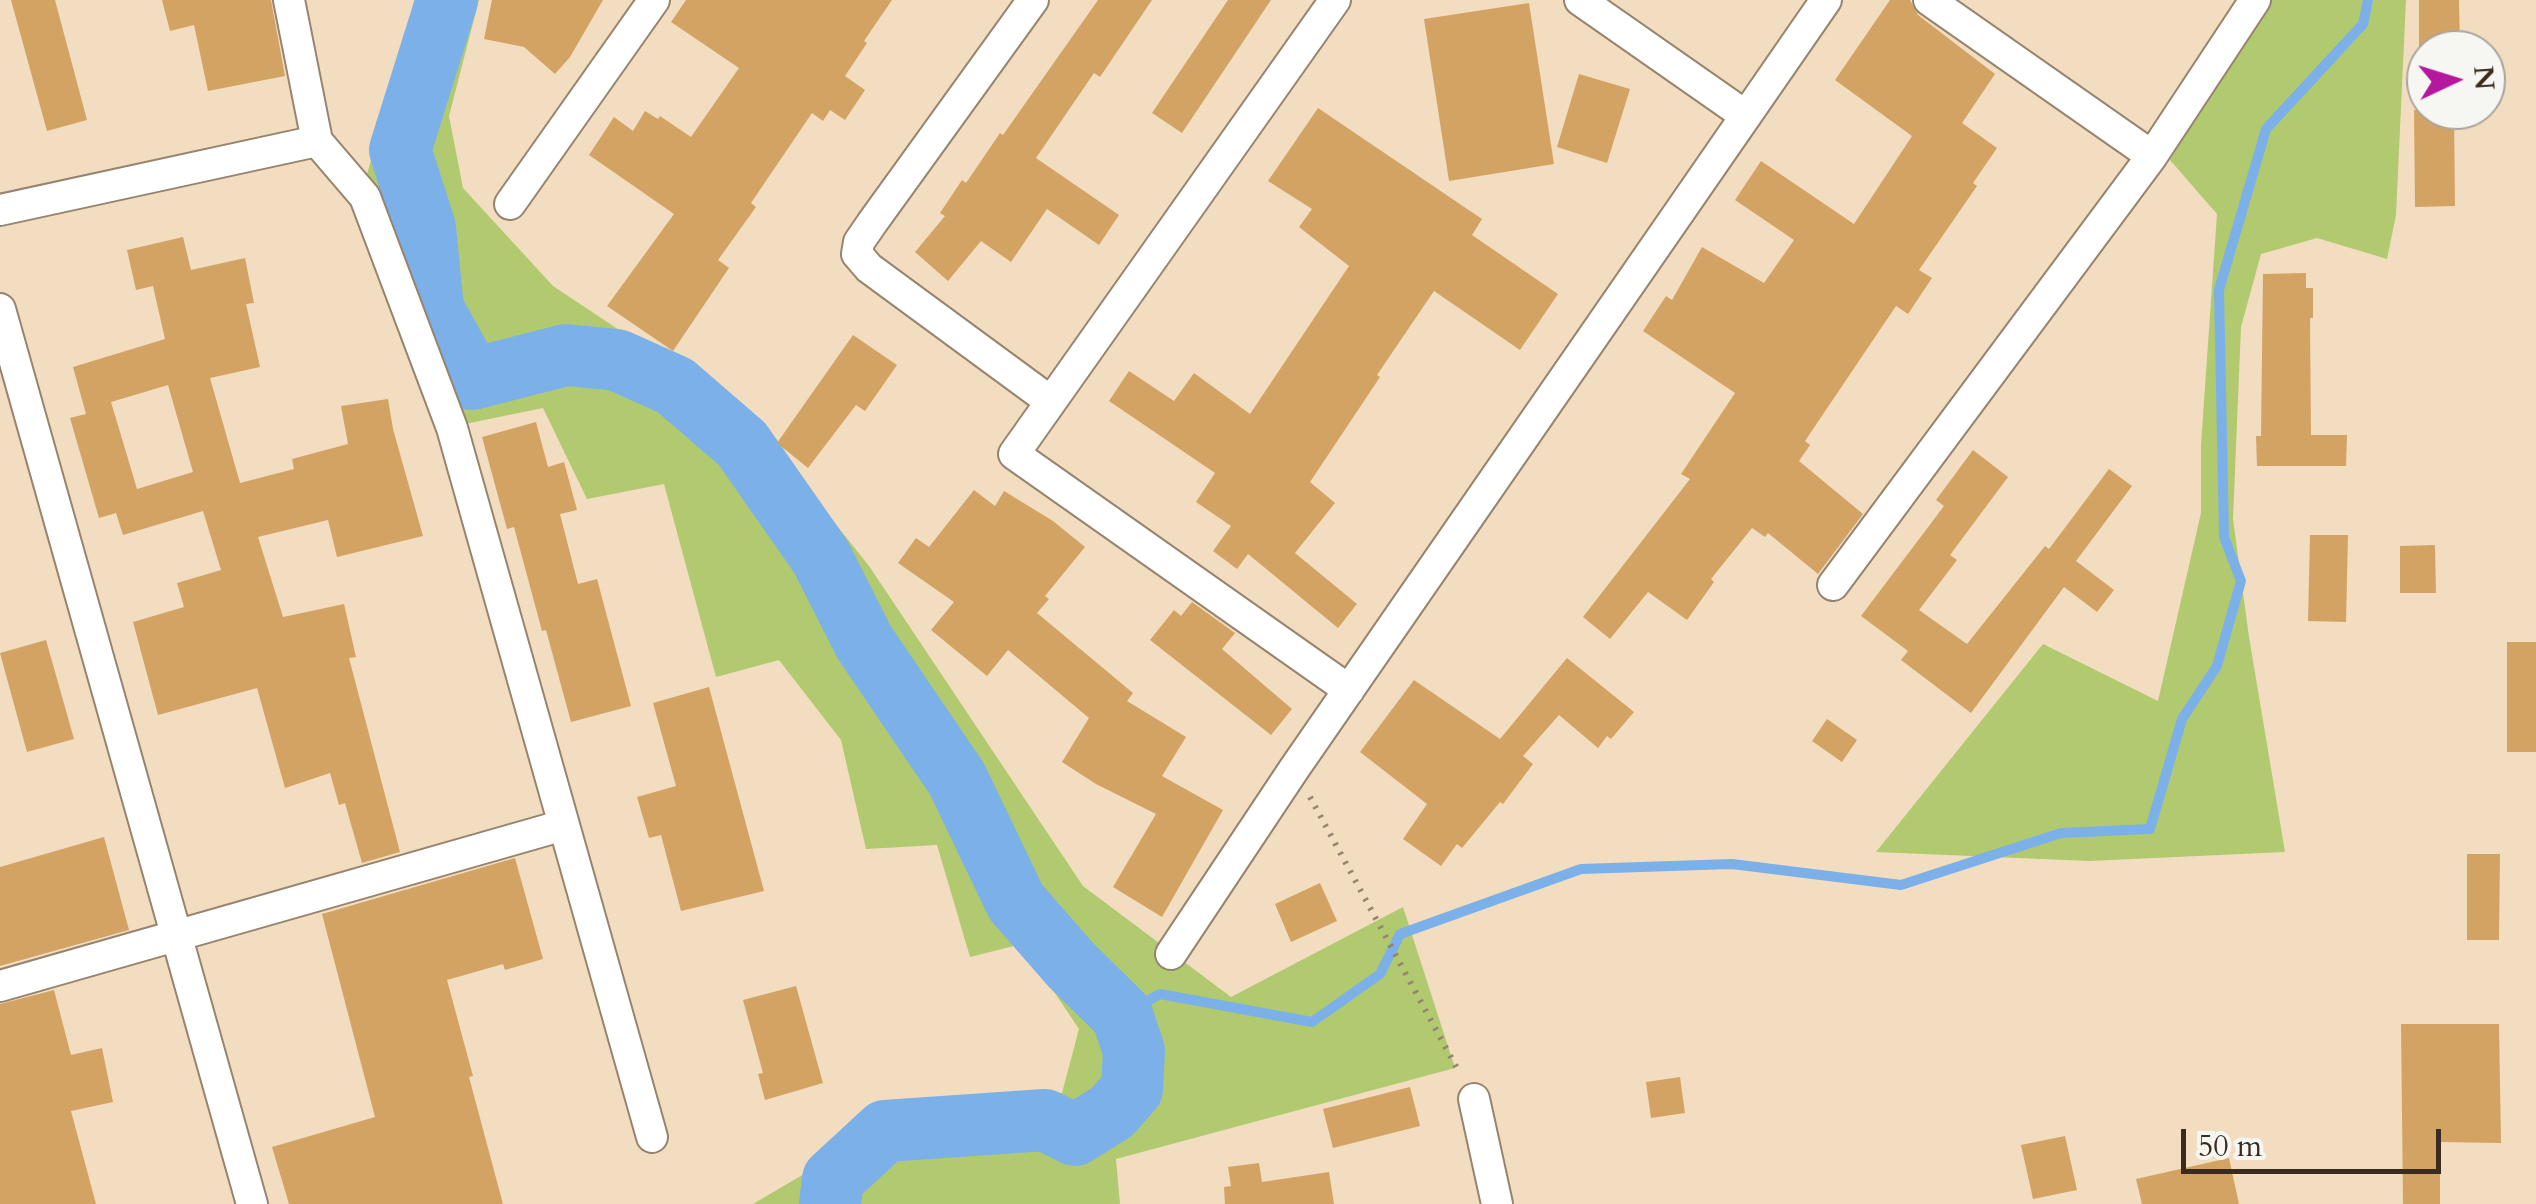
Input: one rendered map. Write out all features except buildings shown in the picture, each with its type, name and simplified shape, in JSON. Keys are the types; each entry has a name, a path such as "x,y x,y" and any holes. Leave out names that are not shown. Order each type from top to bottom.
{"street":[{"path":"288,0 317,141 365,198 452,428 652,1137"},
{"path":"510,204 654,0"},
{"path":"1033,0 872,223 859,242 857,254 868,268 1050,401"},
{"path":"1335,0 1015,449 1017,459 1348,690"},
{"path":"1580,0 1746,116"},
{"path":"1172,954 1348,690 1826,0"},
{"path":"1929,0 2152,156"},
{"path":"1833,585 2152,156 2255,0"},
{"path":"0,210 317,141"},
{"path":"0,308 252,1204"},
{"path":"0,986 564,825"},
{"path":"1474,1099 1497,1204"}],"path":[{"path":"1294,769 1474,1099"}],"green space":[{"path":"418,0 479,0 449,116 463,188 553,286 750,417 869,566 1083,886 1231,997 1403,907 1455,1068 1116,1159 1120,1204 753,1204 838,1154 906,1122 1022,1113 1062,1093 1079,1029 1022,944 970,957 937,845 866,849 841,740 779,660 716,677 664,484 587,499 543,408 460,425 367,174"},
{"path":"2267,0 2406,0 2396,215 2387,259 2317,238 2261,254 2241,327 2233,519 2285,852 2089,861 1876,852 2043,644 2158,701 2201,513 2201,445 2217,214 2170,160"}],"waterway":[{"path":"447,0 400,150 425,228 433,309 472,379 566,355 617,360 675,386 742,444 821,557 864,642 957,779 1016,902 1122,1015 1134,1051 1132,1089 1112,1112 1075,1135 1045,1120 885,1131 833,1179 830,1204"},
{"path":"1122,1015 1160,994 1312,1022 1380,974 1400,934 1581,869 1732,864 1901,885 2061,833 2150,829 2182,719 2217,666 2241,581 2224,537 2219,290 2266,129 2363,24 2368,0"}]}
